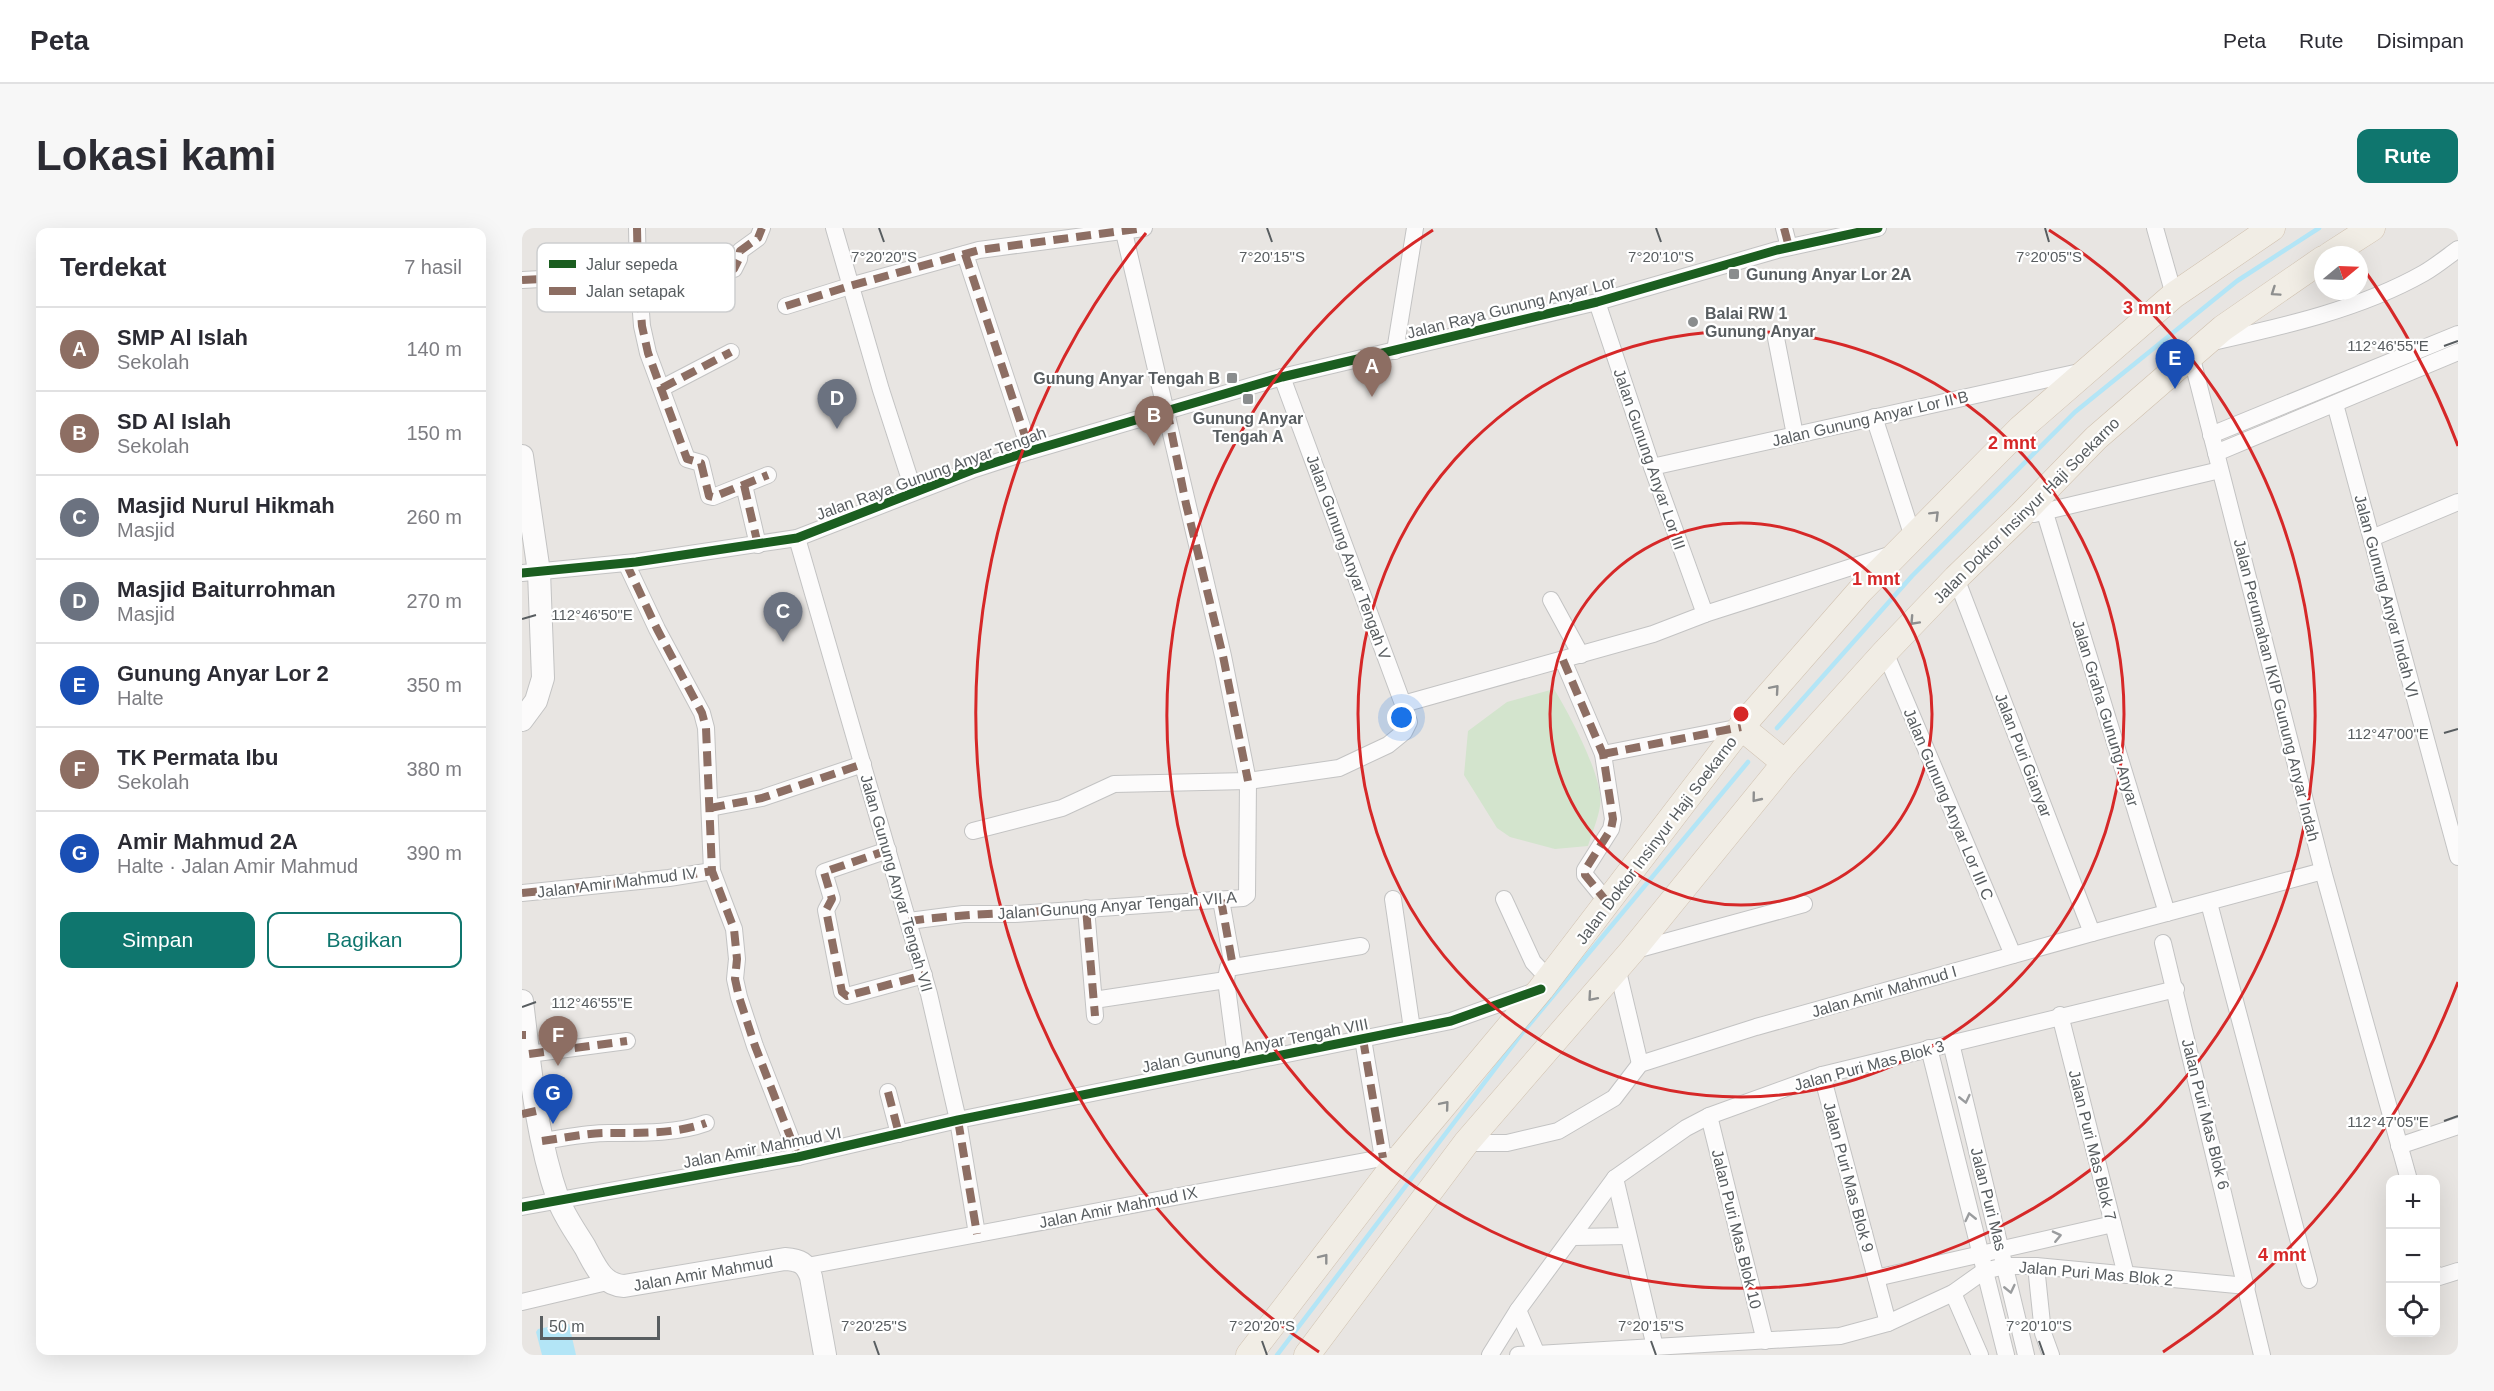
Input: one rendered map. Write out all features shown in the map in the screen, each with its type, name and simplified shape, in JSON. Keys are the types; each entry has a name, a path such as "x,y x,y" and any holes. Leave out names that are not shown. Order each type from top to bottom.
{"main road":[{"name":"Jalan Doktor Insinyur Haji Soekarno","path":"1249,1355 1393,1156 1545,984 1741,727 1860,591 2021,428 2174,296 2272,228"},
{"path":"2342,246 2362,230"},
{"name":"Jalan Doktor Insinyur Haji Soekarno","path":"1307,1355 1467,1143 1625,959 1785,763 1886,652 1956,578 2033,514 2096,438 2223,327 2314,266"},
{"path":"1741,727 1785,763"}],"street":[{"path":"637,228 637,243"},
{"path":"735,267 740,251 758,238 762,228"},
{"path":"834,228 914,492"},
{"path":"786,306 850,285 965,254 1144,228"},
{"path":"1395,351 1415,228"},
{"path":"1784,228 1789,247"},
{"name":"Jalan Raya Gunung Anyar Lor","path":"1395,351 1597,302 1789,247 1878,228"},
{"path":"2155,228 2174,296"},
{"path":"1124,230 1223,657 1248,781"},
{"path":"2196,350 2317,317 2425,273 2458,249"},
{"path":"965,254 1030,451"},
{"path":"522,280 537,279"},
{"name":"Jalan Gunung Anyar Lor III","path":"1597,302 1652,467 1705,614"},
{"path":"641,312 648,353 687,459 701,464 709,496 718,496 768,475"},
{"path":"2211,435 2458,334"},
{"path":"1776,338 1795,435"},
{"name":"Jalan Perumahan IKIP Gunung Anyar Indah","path":"2196,350 2211,435 2323,871 2408,1175"},
{"name":"Jalan Raya Gunung Anyar Tengah","path":"531,572 630,562 797,538 914,492 1030,451 1282,377 1395,351"},
{"path":"662,388 732,352"},
{"path":"2216,453 2458,352"},
{"name":"Jalan Gunung Anyar Lor II B","path":"1652,467 2088,370"},
{"name":"Jalan Gunung Anyar Tengah V","path":"1282,377 1403,704"},
{"name":"Jalan Gunung Anyar Indah VI","path":"2335,404 2458,857"},
{"path":"973,831 1062,808 1114,784 1248,781 1339,768 1388,745 1407,728 1408,722 1403,704 1653,634 1705,614 1850,567 1905,545 1874,417"},
{"path":"522,456 531,572 543,678 536,701 522,720"},
{"path":"2033,514 2220,470"},
{"path":"744,485 758,545"},
{"path":"2372,538 2458,502"},
{"name":"Jalan Graha Gunung Anyar","path":"2033,514 2168,913"},
{"name":"Jalan Gunung Anyar Tengah VII","path":"797,538 964,1118 977,1234"},
{"path":"630,562 657,628 702,713 706,728 712,871 734,929 737,958 735,979 755,1046 798,1157"},
{"path":"1850,567 1860,591"},
{"name":"Jalan Puri Gianyar","path":"1956,578 2092,933"},
{"path":"1551,600 1581,655"},
{"name":"Jalan Gunung Anyar Lor III C","path":"1886,652 2013,955"},
{"path":"1563,660 1603,754 1613,819 1611,829 1585,875 1608,903"},
{"path":"1603,754 1741,727"},
{"path":"710,808 762,798 863,764"},
{"name":"Jalan Gunung Anyar Tengah VII A","path":"909,921 963,914 1015,915 1243,898 1247,896 1248,781"},
{"path":"888,850 824,872 832,899 826,910 842,992 847,996 924,975"},
{"name":"Jalan Amir Mahmud IV","path":"522,893 669,878 712,871"},
{"name":"Jalan Amir Mahmud I","path":"1640,1064 1756,1027 2323,871"},
{"path":"1392,899 1412,1029"},
{"path":"1504,899 1545,984"},
{"path":"1221,900 1238,1064"},
{"path":"2209,903 2309,1280"},
{"path":"1467,1143 1507,1143 1558,1131 1614,1098 1640,1064 1625,959 1804,904"},
{"path":"1086,908 1095,1008 1229,973 1361,946"},
{"name":"Jalan Puri Mas Blok 6","path":"2163,943 2176,989 2262,1355"},
{"name":"Jalan Gunung Anyar Tengah VIII","path":"964,1118 1451,1021 1545,984"},
{"name":"Jalan Puri Mas Blok 3","path":"1490,1355 1518,1310 1574,1237 1615,1178 1686,1128 1708,1116 1822,1075 2060,1015 2176,989"},
{"path":"522,1001 529,1112 542,1141 558,1201 598,1271 607,1282 522,1302"},
{"name":"Jalan Puri Mas Blok 7","path":"2060,1015 2126,1275"},
{"path":"1363,1039 1393,1156"},
{"path":"526,1041 627,1041"},
{"name":"Jalan Puri Mas","path":"1951,1043 2026,1355"},
{"name":"Jalan Puri Mas","path":"1929,1048 2006,1355"},
{"name":"Jalan Puri Mas Blok 9","path":"1822,1075 1888,1323"},
{"path":"888,1092 899,1134"},
{"name":"Jalan Puri Mas Blok 10","path":"1708,1116 1765,1341"},
{"name":"Jalan Amir Mahmud VI","path":"522,1208 798,1157 964,1118"},
{"path":"542,1141 606,1133 629,1134 694,1127 706,1123"},
{"path":"2399,1146 2458,1126"},
{"name":"Jalan Amir Mahmud IX","path":"820,1263 1393,1156"},
{"path":"1615,1178 1655,1347"},
{"path":"1876,1278 2113,1224"},
{"path":"1574,1237 1628,1236"},
{"name":"Jalan Amir Mahmud","path":"607,1282 614,1286 624,1286 785,1259 820,1263"},
{"path":"820,1263 811,1277 825,1355"},
{"name":"Jalan Puri Mas Blok 2","path":"1518,1355 1536,1352 1840,1336 1888,1323 1953,1293 1984,1271 2005,1266 2037,1266 2247,1286"},
{"path":"2037,1266 2043,1333 2051,1355"},
{"path":"2440,1277 2458,1271"},
{"path":"1953,1293 1980,1355"},
{"path":"1518,1310 1536,1352"},
{"path":"1999,1329 2019,1324"}],"green space":[{"path":"1554,689 1584,746 1597,780 1600,806 1588,846 1555,849 1510,837 1497,828 1464,775 1468,731 1507,702"}],"water":[{"path":"569,1324 576,1355 542,1355 536,1332 538,1329"}],"waterway":[{"path":"1777,728 1912,576 2075,412 2237,281 2319,228"},
{"path":"1277,1355 1523,1032 1748,762"}],"marked path":[{"path":"637,228 637,243"},
{"path":"735,267 740,251 758,238 762,228"},
{"path":"786,306 979,250 1144,228"},
{"path":"1784,228 1789,247"},
{"path":"965,254 1030,451"},
{"path":"522,280 537,279"},
{"path":"641,312 648,353 687,459 701,463 709,496 713,497 768,475"},
{"path":"662,388 731,352"},
{"path":"1167,410 1186,504 1223,656 1248,781"},
{"path":"744,485 758,545"},
{"path":"626,563 657,629 702,713 706,728 712,871 734,929 737,959 735,979 755,1046 798,1157"},
{"path":"1563,660 1603,754 1613,819 1611,829 1585,870 1585,875 1608,903"},
{"path":"1603,754 1741,727"},
{"path":"710,808 762,798 863,764"},
{"path":"888,850 824,872 832,899 826,910 842,992 847,996 924,975"},
{"path":"522,893 669,878 712,871"},
{"path":"1221,900 1233,967"},
{"path":"909,921 1086,908 1095,1016"},
{"path":"1363,1039 1383,1158"},
{"path":"529,1054 627,1041"},
{"path":"888,1092 899,1134"},
{"path":"522,1114 536,1111"},
{"path":"958,1120 977,1234"},
{"path":"542,1141 592,1134 670,1131 706,1123"}],"cycle path":[{"path":"522,573 636,562 797,538 972,470 1282,377 1597,302 1777,250 1878,228"},
{"path":"522,1207 798,1157 958,1120 1451,1021 1541,989"}],"place":[{"name":"Gunung Anyar Lor 2A","path":"1734,274"},
{"name":"Balai RW 1 Gunung Anyar","path":"1693,322"},
{"name":"Gunung Anyar Tengah B","path":"1232,378"},
{"name":"Gunung Anyar Lor 2","path":"2175,389"},
{"name":"SMP Al Islah","path":"1372,397"},
{"name":"Gunung Anyar Tengah A","path":"1248,399"},
{"name":"Masjid Baiturrohman","path":"837,429"},
{"name":"SD Al Islah","path":"1154,446"},
{"name":"Masjid Nurul Hikmah","path":"783,642"},
{"name":"TK Permata Ibu","path":"558,1066"},
{"name":"Amir Mahmud 2A","path":"553,1124"}]}
